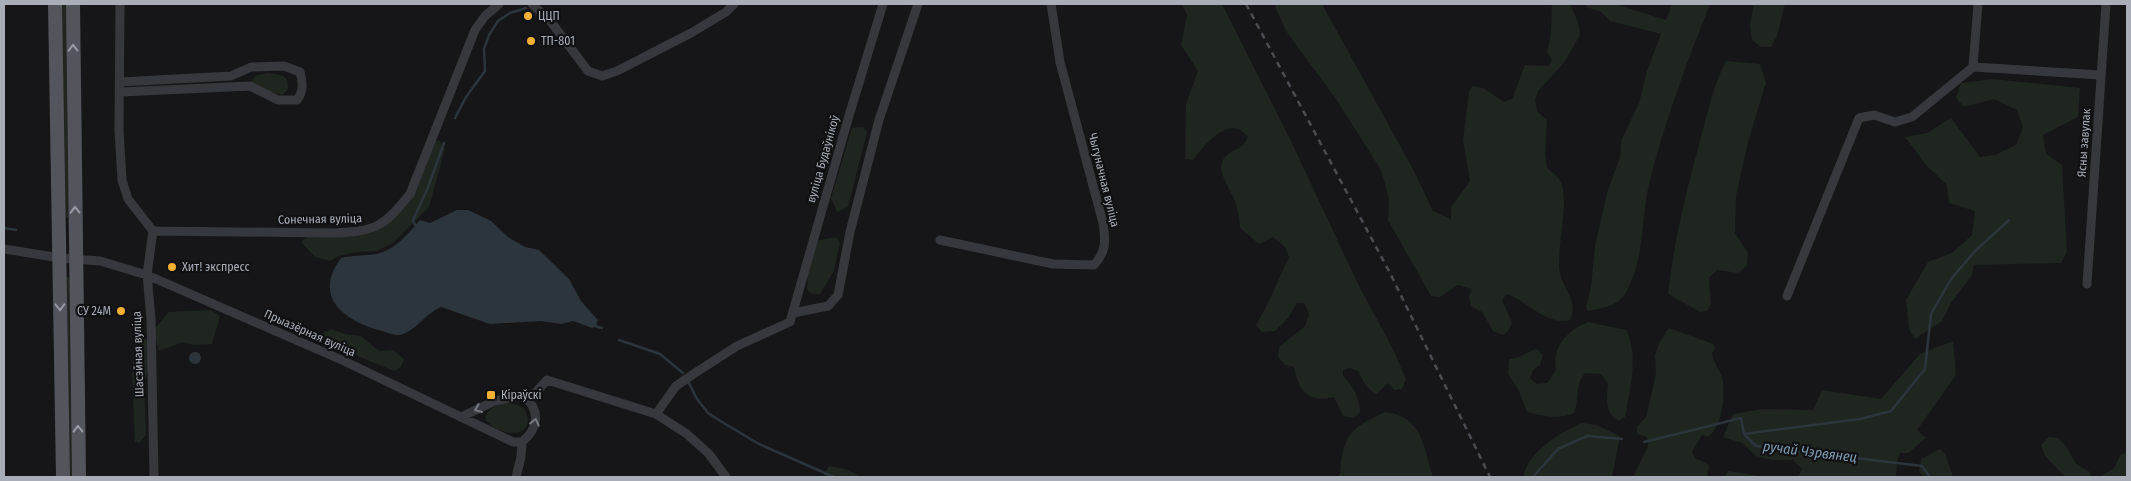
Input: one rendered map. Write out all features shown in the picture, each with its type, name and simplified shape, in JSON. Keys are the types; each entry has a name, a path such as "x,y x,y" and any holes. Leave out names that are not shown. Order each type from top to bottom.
{"main road":[{"path":"55,4 63,477"},
{"path":"73,4 79,477"}],"street":[{"path":"120,4 119,130 122,180 128,199 153,231"},
{"name":"Сонечная вуліца","path":"153,231 363,232 379,226 395,212 410,194 474,30 485,16 499,4"},
{"path":"532,4 551,22 588,71 602,76 617,71 691,34 726,12 734,4"},
{"name":"вуліца Будаўнікоў","path":"792,318 848,119 883,4"},
{"path":"656,414 676,386 695,373 737,346 792,318 828,306 838,295 850,232 879,120 918,4"},
{"name":"Чыгуначная вуліца","path":"940,240 1053,264 1094,266 1102,257 1106,242 1103,223 1060,62 1051,4"},
{"path":"1973,67 1978,4"},
{"name":"Ясны завулак","path":"2087,284 2106,4"},
{"path":"120,82 231,76 251,67 284,66 300,72 302,95 297,100 278,100 250,86 120,92"},
{"path":"1787,296 1859,118 1874,115 1895,122 1912,117 1973,67 2102,75"},
{"name":"Шасэйная вуліца","path":"153,231 147,275 151,318 154,477"},
{"name":"Прыазёрная вуліца","path":"4,249 60,258 100,261 147,275 344,361 513,442 522,442"},
{"path":"529,400 547,380 656,414 687,434 702,447 726,477"},
{"path":"461,417 495,401 523,395 529,400 537,414 536,423 531,435 522,442 521,457 516,477"}],"shaded area":[{"path":"60,4 68,4 71,218 64,218"},
{"path":"1182,4 1222,4 1290,139 1359,286 1392,347 1406,379 1402,389 1394,390 1388,383 1376,395 1366,386 1358,371 1350,368 1343,370 1343,376 1353,388 1357,397 1360,412 1354,418 1343,416 1334,397 1325,399 1311,397 1306,393 1298,382 1294,367 1285,365 1278,357 1279,347 1305,326 1309,314 1304,303 1297,303 1288,318 1275,331 1262,332 1256,325 1289,257 1285,247 1273,237 1259,244 1240,228 1237,207 1221,168 1225,157 1244,144 1248,137 1241,130 1233,128 1225,130 1211,140 1193,160 1185,159 1186,104 1198,71 1181,45 1187,15"},
{"path":"1274,4 1322,4 1414,171 1433,211 1451,219 1451,207 1470,181 1463,140 1469,91 1473,86 1483,88 1504,102 1512,99 1525,65 1548,66 1552,60 1547,52 1551,34 1552,4 1570,4 1578,22 1580,35 1564,63 1538,91 1535,100 1537,111 1547,120 1545,154 1547,168 1559,179 1563,187 1564,211 1559,263 1562,280 1572,302 1573,308 1570,320 1561,321 1545,317 1507,294 1502,300 1512,323 1508,331 1503,335 1493,331 1482,312 1471,306 1469,296 1472,289 1458,285 1440,297 1431,296 1388,220 1389,199 1381,170 1336,99 1286,31"},
{"path":"1584,4 1614,4 1666,20 1672,4 1710,4 1676,93 1655,161 1646,198 1640,252 1632,279 1619,301 1610,306 1587,311 1586,306 1591,287 1595,246 1607,193 1620,157 1621,141 1639,103 1647,71 1661,34 1610,21 1600,11 1589,8"},
{"path":"1754,4 1785,4 1777,36 1771,47 1761,47 1752,40 1750,24"},
{"path":"1726,61 1760,64 1766,83 1748,142 1736,196 1735,233 1748,253 1747,266 1738,273 1717,270 1709,278 1711,304 1707,311 1700,312 1668,294 1677,236 1690,179 1717,80"},
{"path":"268,73 282,75 287,79 288,89 283,95 255,87 250,82 257,75"},
{"path":"1993,79 2080,88 2078,117 2043,135 2046,154 2062,165 2067,252 2061,263 1974,265 1972,275 1951,303 1942,321 1915,339 1909,329 1906,300 1928,262 1952,253 1972,235 1975,211 1949,203 1947,185 1927,166 1905,137 1927,133 1951,118 1980,157 1995,155 2016,145 2023,127 2017,110 1994,99 1964,107 1956,98 1961,83"},
{"path":"863,127 867,132 848,207 837,212 831,198 852,128"},
{"path":"439,140 445,149 429,207 393,243 376,251 357,252 339,256 330,261 315,257 301,242 307,236 361,235 374,231 386,223 405,198 433,143"},
{"path":"457,210 468,210 491,221 508,237 525,247 539,250 569,279 581,301 598,320 596,326 592,328 573,321 561,324 541,321 490,324 441,307 411,330 398,335 378,330 353,319 336,304 331,295 330,284 333,272 341,258 383,252 401,241 420,220 430,223"},
{"path":"836,237 840,242 834,271 820,294 812,294 807,290 808,272 815,241"},
{"path":"65,277 72,277 75,477 68,477"},
{"path":"211,310 220,316 212,344 193,345 183,342 159,351 153,331 169,312"},
{"path":"1588,322 1626,330 1630,340 1633,361 1625,417 1618,421 1610,413 1607,404 1608,383 1601,374 1585,373 1579,383 1574,413 1556,417 1527,412 1518,389 1508,374 1509,359 1517,358 1537,349 1543,355 1540,365 1533,370 1530,378 1537,384 1547,383 1556,370 1556,354 1563,340 1574,330"},
{"path":"1669,328 1713,344 1715,349 1712,353 1723,382 1721,412 1713,432 1708,437 1702,435 1692,452 1695,458 1709,465 1707,477 1633,477 1648,446 1647,437 1637,434 1637,427 1646,417 1656,374 1655,355 1660,341"},
{"path":"331,329 345,334 361,336 379,351 393,350 404,359 401,367 394,371 326,343 320,335"},
{"path":"142,331 147,341 149,369 144,383 146,435 139,443 135,442 132,375 135,337 137,332"},
{"path":"1953,341 1956,375 1917,430 1926,438 1908,453 1900,453 1896,477 1798,477 1802,469 1793,460 1772,460 1756,456 1742,443 1723,437 1733,414 1763,409 1813,410 1822,390 1881,399 1920,354"},
{"path":"193,352 197,352 201,358 197,364 193,364 189,360 189,356"},
{"path":"510,402 524,408 528,418 527,426 516,433 500,430 492,426 485,419 488,411 498,405"},
{"path":"1385,412 1398,415 1414,426 1420,435 1433,477 1336,477 1340,474 1343,450 1350,434 1356,428"},
{"path":"1582,423 1596,425 1620,436 1612,477 1523,477 1526,468 1538,451 1564,432"},
{"path":"2049,437 2058,438 2066,446 2076,464 2090,472 2091,477 2065,477 2045,456 2041,445"},
{"path":"1940,449 1945,453 1953,477 1924,477 1919,471 1921,459"},
{"path":"2127,453 2127,477 2100,477 2114,468 2121,454"},
{"path":"829,466 845,469 862,477 825,477 824,474"},
{"path":"1728,471 1766,477 1724,477"}],"waterway":[{"path":"455,118 466,97 485,71 484,49 489,35 498,21 510,13 526,8"},
{"path":"416,227 413,220 427,190 444,143"},
{"path":"1744,434 1860,419 1891,411 1925,369 1931,314 1951,279 1975,251 2009,220"},
{"path":"4,228 16,230"},
{"path":"595,326 602,328"},
{"path":"619,340 660,354 683,373"},
{"path":"689,383 697,399 708,413 759,444 834,477"},
{"name":"ручай Чэрвянец","path":"1644,442 1741,418 1744,434 1756,446 1922,466 1930,477"},
{"name":"ручай Чэрвянец","path":"1533,477 1558,449 1587,436 1622,439"}],"railway":[{"path":"1246,4 1390,273 1490,477"}],"place":[{"name":"ЦЦП","path":"528,16"},
{"name":"ТП-801","path":"531,41"},
{"name":"Хит! экспресс","path":"172,267"},
{"name":"СУ 24М","path":"121,311"},
{"name":"Кіраўскі","path":"491,395"}]}
